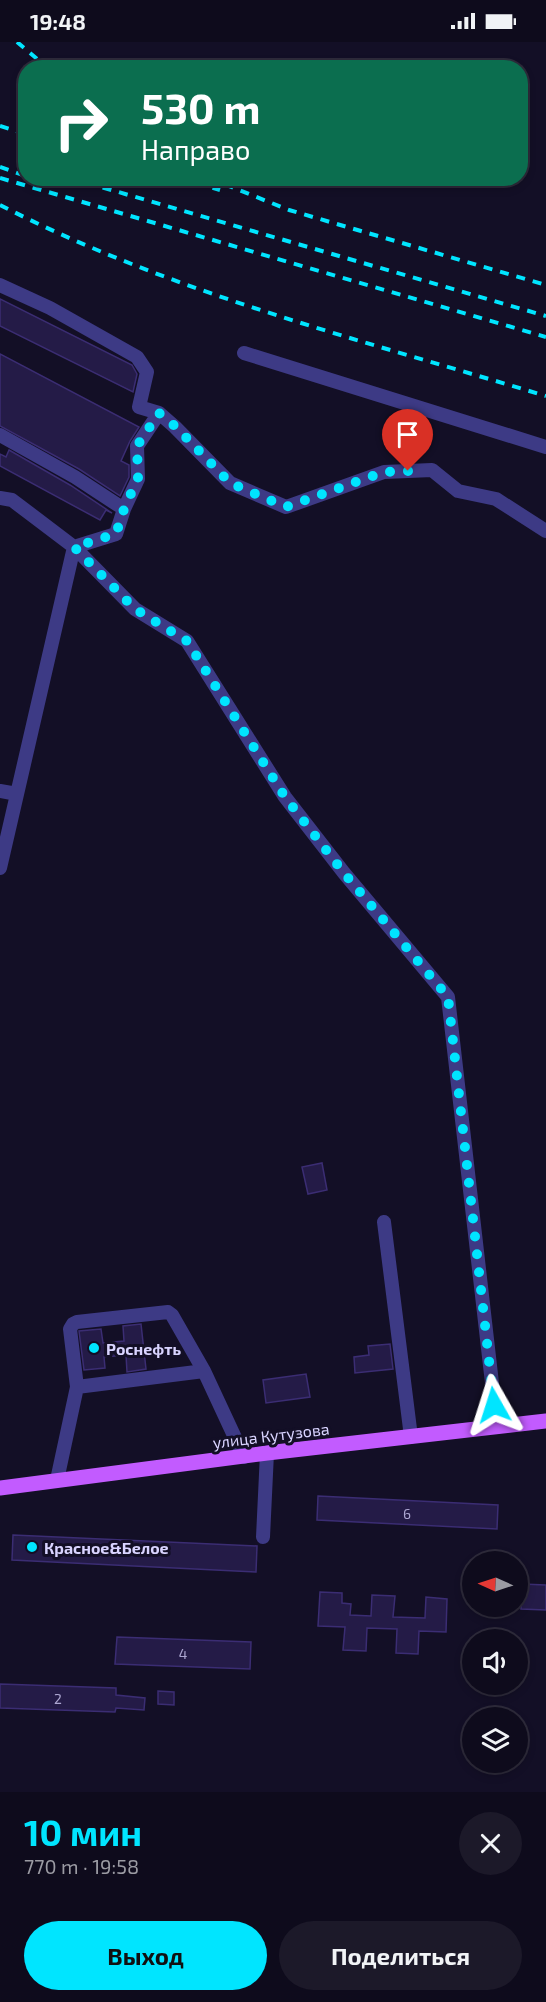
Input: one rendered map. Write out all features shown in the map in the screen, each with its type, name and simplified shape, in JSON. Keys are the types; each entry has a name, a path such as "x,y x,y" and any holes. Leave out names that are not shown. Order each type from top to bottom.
{"main road":[{"name":"улица Кутузова","path":"0,1488 546,1421"}],"street":[{"path":"0,285 51,308 136,357 147,372 139,407 159,413 176,427 230,483 286,507 384,472 432,470 458,491 495,499 546,531"},
{"path":"244,353 546,447"},
{"path":"74,547 116,534 138,478 137,446 159,413"},
{"path":"0,435 75,477 124,509"},
{"path":"0,498 12,500 74,547 135,609 187,641 285,797 344,873 448,997 497,1427"},
{"path":"0,868 74,547"},
{"path":"0,791 17,794"},
{"path":"384,1222 411,1437"},
{"path":"57,1480 77,1388 70,1329 77,1322 168,1312 172,1315 204,1371 244,1457"},
{"path":"77,1388 204,1371"},
{"path":"263,1537 267,1454"}],"building":[{"path":"0,299 132,365 137,374 133,392 0,326"},
{"path":"0,354 139,427 121,461 129,465 129,477 120,496 79,469 0,426"},
{"path":"9,450 70,485 112,513 106,510 100,520 0,466 0,454 6,457"},
{"path":"322,1163 327,1190 308,1194 302,1167"},
{"path":"141,1324 146,1369 127,1372 126,1355 104,1357 105,1368 84,1370 79,1331 101,1329 103,1343 124,1341 123,1326"},
{"path":"390,1344 393,1369 355,1373 354,1357 369,1355 368,1346"},
{"path":"306,1374 310,1397 266,1403 263,1380"},
{"path":"318,1496 498,1505 497,1529 317,1520"},
{"path":"13,1535 257,1546 256,1572 12,1560"},
{"path":"528,1584 546,1585 546,1610 528,1609"},
{"path":"320,1592 342,1593 342,1603 351,1604 350,1615 371,1616 372,1595 395,1596 393,1617 425,1618 426,1597 447,1599 446,1632 419,1631 418,1654 396,1653 397,1629 367,1628 366,1651 343,1650 345,1627 318,1626"},
{"path":"117,1637 251,1642 250,1669 115,1664"},
{"path":"0,1684 116,1688 116,1695 145,1698 144,1710 116,1708 115,1712 0,1708"},
{"path":"158,1691 174,1692 174,1705 158,1704"}],"railway":[{"path":"17,42 38,60"},
{"path":"0,126 18,132"},
{"path":"0,167 18,173"},
{"path":"0,178 18,183"},
{"path":"27,186 546,337"},
{"path":"98,186 546,316"},
{"path":"207,186 220,190"},
{"path":"229,186 289,210 546,285"},
{"path":"0,205 65,236 200,289 337,334 546,396"}],"place":[{"name":"Роснефть","path":"94,1348"},
{"name":"Красное&Белое","path":"32,1547"}],"route":[{"path":"408,471 384,472 286,507 230,483 176,427 159,413 137,446 138,478 116,534 74,547 135,609 187,641 285,797 344,873 448,997 494,1405"}]}
